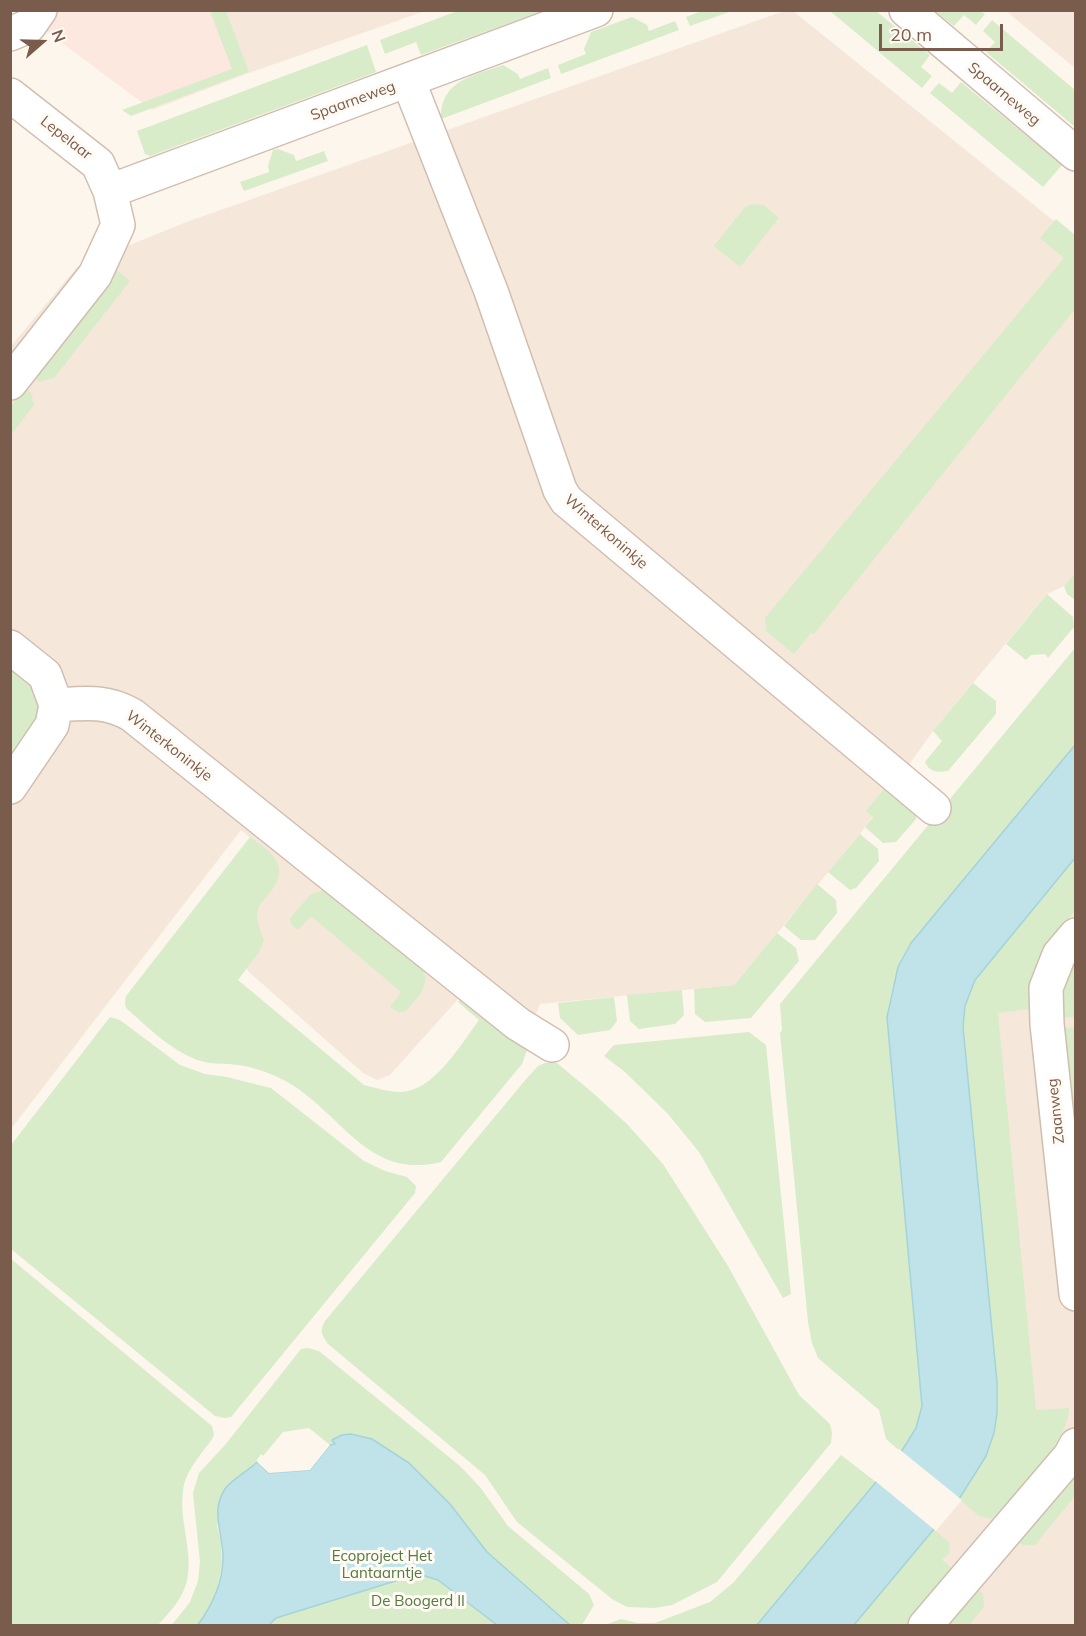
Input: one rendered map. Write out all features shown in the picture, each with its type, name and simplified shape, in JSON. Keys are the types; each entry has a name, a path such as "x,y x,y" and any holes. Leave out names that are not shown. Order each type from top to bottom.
{"street":[{"path":"10,34 29,26 40,10"},
{"name":"Spaarneweg","path":"110,191 596,10"},
{"name":"Spaarneweg","path":"906,10 1076,153"},
{"name":"Winterkoninkje","path":"408,80 491,291 560,490 566,500 934,808"},
{"name":"Lepelaar","path":"10,95 98,164 110,191"},
{"path":"10,383 95,275 118,225 110,191"},
{"path":"10,647 45,675 56,705 52,725 10,787"},
{"name":"Winterkoninkje","path":"56,705 96,703 117,707 132,715 518,1024 552,1045"},
{"name":"Zaanweg","path":"1076,935 1059,955 1046,988 1047,1024 1073,1244 1076,1294"},
{"path":"925,1626 1070,1456 1076,1445"}],"shaded area":[{"path":"787,10 793,11 1075,238 1075,573 1064,586 1047,594 933,731 860,834 734,985 540,1004 527,1037 468,988 390,1075 377,1080 363,1073 249,972 238,955 276,860 241,830 11,1129 11,346 78,266 184,223"},
{"path":"19,11 224,11 249,73 152,110"},
{"path":"224,11 425,11 249,73"},
{"path":"1006,11 1075,11 1075,68"},
{"path":"1075,858 1075,1625 854,1626 959,1499 986,1456 966,1057"}],"green space":[{"path":"460,10 542,11 421,55 416,42 385,54 380,40"},
{"path":"210,11 226,11 249,72 131,116 122,110 232,69"},
{"path":"702,11 732,11 690,26 686,17"},
{"path":"830,11 876,11 930,55 921,67 932,76 922,88"},
{"path":"935,11 980,11 985,14 976,25 964,15 954,26"},
{"path":"632,17 647,25 649,31 675,21 679,30 561,74 558,65 586,54 584,49 591,32"},
{"path":"992,20 1075,90 1075,127 986,52 995,42 983,31"},
{"path":"367,45 376,72 150,156 145,154 137,131"},
{"path":"503,65 518,74 520,79 548,68 551,78 441,119 442,106 452,88 470,77"},
{"path":"961,82 1062,165 1043,187 930,93 939,83 952,93"},
{"path":"278,149 294,155 296,161 324,151 328,161 244,191 240,182 269,172 268,166 273,150"},
{"path":"752,204 764,205 779,218 740,267 714,246 745,207"},
{"path":"1056,219 1075,235 1075,309 814,634 811,633 794,654 766,631 765,618 1064,258 1040,238"},
{"path":"117,270 130,281 54,378 39,382 33,377"},
{"path":"25,388 31,393 34,405 11,435 11,406"},
{"path":"1075,573 1075,600 1067,594 1064,586"},
{"path":"1047,594 1073,617 1074,627 1048,658 1045,654 1031,655 1026,660 1006,644"},
{"path":"1075,648 1075,745 911,943 898,970 890,997 887,1017 922,1406 916,1428 901,1452 886,1439 879,1410 818,1358 812,1343 808,1322 780,1033 782,1030 780,1004"},
{"path":"11,665 28,682 38,703 34,725 11,765"},
{"path":"973,683 996,701 996,714 948,771 932,770 925,762 942,741 933,731"},
{"path":"886,787 916,810 916,819 896,842 883,843 865,827 873,817 866,811"},
{"path":"860,834 878,849 879,861 856,888 850,890 828,872"},
{"path":"250,837 275,859 279,873 277,881 262,901 257,913 264,941 259,952 238,980 364,1085 387,1091 413,1090 425,1084 446,1065 479,1020 458,1002 469,989 526,1038 527,1050 522,1064 441,1162 416,1165 394,1162 375,1153 358,1141 308,1096 289,1083 251,1068 210,1063 190,1057 161,1039 126,1008 126,996"},
{"path":"1075,858 1075,911 1051,940 1031,1009 998,1013 1036,1410 1069,1408 1067,1421 1052,1450 992,1519 979,1516 959,1499 986,1456 963,1027 965,1006 975,980"},
{"path":"817,884 836,900 837,913 815,940 801,940 784,926"},
{"path":"324,890 420,961 424,969 424,988 406,1011 398,1012 390,1007 401,992 311,916 298,930 291,924 290,918 310,895"},
{"path":"777,933 796,948 799,961 751,1018 705,1022 695,1014 694,989 734,985"},
{"path":"1075,962 1075,1017 1063,1018 1064,986"},
{"path":"682,990 684,1015 675,1024 639,1029 630,1021 627,995"},
{"path":"614,997 617,1021 610,1030 578,1035 560,1018 558,1003"},
{"path":"110,1017 120,1020 180,1065 205,1074 271,1088 364,1161 385,1171 407,1177 416,1186 415,1193 231,1417 215,1416 11,1249 11,1145"},
{"path":"1075,1027 1075,1147 1064,1028"},
{"path":"749,1032 766,1045 791,1294 783,1298 699,1152 668,1114 625,1072 604,1056 614,1045"},
{"path":"545,1063 557,1063 593,1093 627,1124 663,1164 728,1266 799,1395 830,1424 831,1443 717,1582 672,1605 655,1608 627,1607 612,1599 517,1522 485,1475 328,1344 322,1333 325,1321 527,1078 538,1066"},
{"path":"10,1258 212,1426 214,1435 190,1470 184,1484 182,1503 189,1568 187,1580 178,1601 158,1625 11,1625"},
{"path":"301,1349 319,1351 460,1466 480,1487 508,1526 589,1594 594,1605 582,1625 570,1625 487,1552 450,1504 409,1463 372,1439 333,1441 336,1444 330,1445 309,1428 283,1432 263,1456 261,1454 252,1467 228,1486 217,1526 221,1542 222,1566 215,1598 208,1612 197,1625 171,1626 190,1602 198,1581 200,1562 193,1493 199,1473 225,1445"},
{"path":"841,1455 876,1482 756,1625 602,1626 621,1619 637,1623 655,1623 710,1602 733,1583"},
{"path":"1075,1470 1075,1496 1035,1545 1023,1545 1017,1541"},
{"path":"933,1529 949,1542 950,1552 942,1560 953,1569 906,1625 854,1626"},
{"path":"378,1540 518,1626 253,1626"},
{"path":"977,1589 983,1594 984,1607 969,1625 947,1626"}],"water":[{"path":"1075,745 1075,858 975,980 965,1006 963,1027 997,1382 997,1413 994,1433 986,1456 959,1499 854,1625 756,1626 901,1452 916,1428 922,1406 887,1017 898,967 911,943"},
{"path":"351,1434 372,1439 409,1463 450,1504 487,1552 570,1625 497,1625 438,1580 418,1574 276,1618 269,1625 197,1626 212,1602 221,1576 223,1557 218,1506 225,1489 257,1462 269,1473 310,1470 330,1445 335,1444 332,1440"}],"pier":[{"path":"327,1443 330,1445 310,1470 269,1473 257,1462 259,1460 270,1470 308,1467"},
{"path":"899,1449 962,1500 936,1531 874,1480"}],"park label":[{"name":"Ecoproject Het Lantaarntje","path":"382,1564"},
{"name":"De Boogerd II","path":"418,1601"}]}
